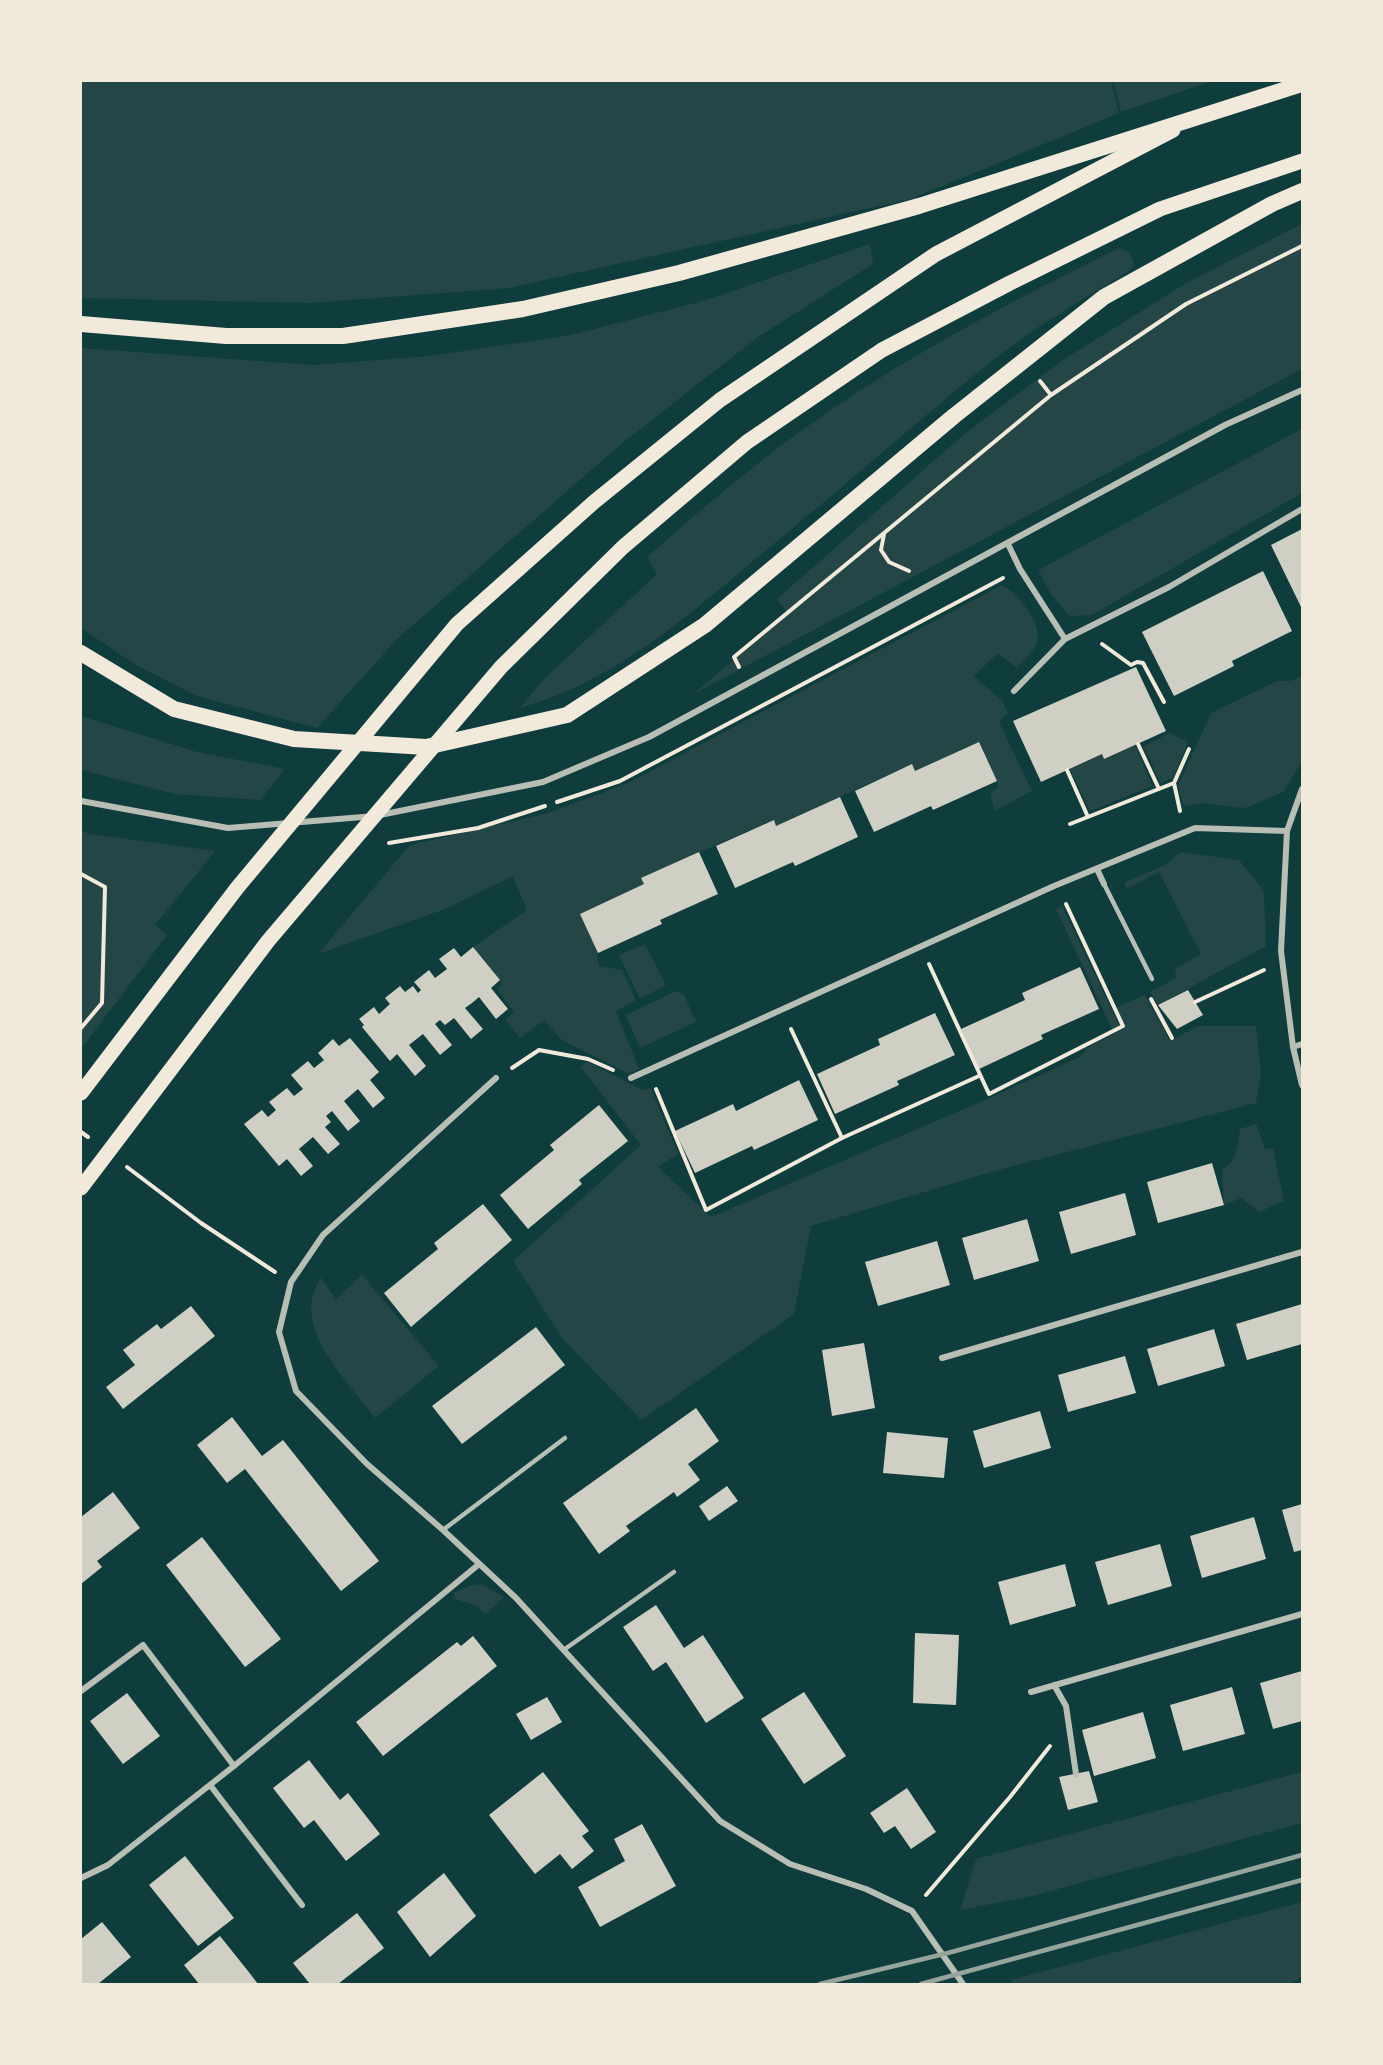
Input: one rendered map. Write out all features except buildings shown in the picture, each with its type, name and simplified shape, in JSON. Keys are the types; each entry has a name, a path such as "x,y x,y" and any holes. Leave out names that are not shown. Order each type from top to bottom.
{"highway":[{"path":"81,324 226,336 343,336 523,309 679,273 908,209 1302,84"},
{"path":"81,653 174,709 294,739 426,747 567,715 705,625 1024,360 1104,297 1272,204 1302,191"}],"main road":[{"path":"81,1093 237,888 457,624 594,502 740,387 936,254 1203,115"},
{"path":"81,1188 268,941 501,667 623,547 747,442 882,350 1160,209 1302,161"}],"street":[{"path":"81,801 228,828 375,816 543,782 649,737 1225,425 1302,390"},
{"path":"1014,691 1065,639 1169,587 1302,509"},
{"path":"1008,544 1020,569 1065,639"},
{"path":"1302,789 1287,831 1281,951 1293,1047 1302,1085"},
{"path":"631,1078 1097,869 1195,828 1287,831"},
{"path":"1097,869 1104,884"},
{"path":"1293,1047 1302,1044"},
{"path":"496,1078 323,1235 291,1282 279,1332 296,1391 367,1464 443,1530 565,1649 720,1821 790,1864 866,1889 912,1911 963,1984"},
{"path":"942,1358 1302,1252"},
{"path":"81,1878 108,1864 210,1785 478,1565"},
{"path":"1030,1692 1302,1614"},
{"path":"81,1691 142,1645 234,1766"},
{"path":"1054,1685 1066,1706 1076,1774"},
{"path":"210,1785 302,1905"}],"lane":[{"path":"1104,884 1152,979"},
{"path":"443,1530 565,1438"},
{"path":"565,1649 675,1572"}],"path":[{"path":"760,708 734,657 1051,394 1186,304 1302,246"},
{"path":"1024,360 1051,394"},
{"path":"884,533 881,550 889,562 903,570 945,578"},
{"path":"1082,631 1131,665 1137,662 1143,663 1164,702"},
{"path":"1138,744 1159,789"},
{"path":"1180,812 1174,783 1189,749"},
{"path":"1067,770 1088,818"},
{"path":"1070,825 1174,783"},
{"path":"81,874 105,887 102,1003 81,1028"},
{"path":"924,955 989,1094 1123,1026 1063,898"},
{"path":"1195,1002 1268,968"},
{"path":"1148,993 1172,1038"},
{"path":"791,1027 842,1138"},
{"path":"496,1078 539,1050 588,1059 631,1078"},
{"path":"653,1082 706,1210 842,1138 979,1076"},
{"path":"81,1132 90,1139"},
{"path":"118,1160 201,1223 291,1282"},
{"path":"912,1911 1010,1797 1051,1744"}],"shaded area":[{"path":"81,81 1111,81 1119,113 911,199 509,288 310,303 81,298"},
{"path":"1113,81 1212,81 1121,112"},
{"path":"1302,224 1302,369 692,695 788,614 777,599 962,436 1063,360 1188,282"},
{"path":"870,244 873,264 758,337 620,445 397,639 317,728 197,696 136,665 81,628 81,348 313,365 430,356 571,335 703,301"},
{"path":"1119,248 1130,253 1134,264 1130,270 1040,326 990,362 683,619 622,662 590,680 556,696 520,708 545,678 657,574 647,557 779,447 896,368 1006,306"},
{"path":"1302,429 1302,493 1092,615 1069,616 1051,594 1038,570"},
{"path":"1002,585 1015,595 1033,618 1038,634 1037,642 1017,668 998,653 974,676 1002,701 1008,713 999,722 1032,791 995,811 990,794 998,787 997,781 979,742 915,771 912,764 776,826 773,820 641,878 644,884 581,914 597,951 599,966 622,970 636,1000 616,1011 639,1069 630,1074 562,1040 544,1020 520,1038 505,1020 514,1012 497,989 502,984 473,947 527,910 513,876 445,909 318,954 410,845 548,813 626,784"},
{"path":"1302,676 1302,762 1283,792 1246,808 1201,803 1184,806 1178,786 1211,713 1277,681 1290,681"},
{"path":"81,716 197,752 285,769 260,800 175,794 81,770"},
{"path":"1169,733 1188,742 1173,778 1160,783 1144,746"},
{"path":"1135,745 1152,786 1090,811 1070,769 1102,754 1104,759"},
{"path":"81,831 215,851 155,925 167,935 81,1049"},
{"path":"1181,852 1239,860 1264,891 1266,946 1158,1005 1150,992 1176,978 1175,969 1201,954 1159,872 1126,889 1125,882 1163,866"},
{"path":"1062,906 1119,1025 1112,1029 1056,909"},
{"path":"645,944 666,985 640,999 619,955"},
{"path":"676,991 684,995 696,1022 640,1048 626,1015"},
{"path":"1145,995 1170,1041 1198,1026 1256,1026 1261,1073 1256,1103 998,1170 811,1226 794,1314 641,1420 562,1338 513,1261 641,1145 581,1067 586,1061 642,1090 651,1088 678,1154 658,1167 711,1217 1080,1057 1087,1048 1125,1028 1117,1007"},
{"path":"1256,1124 1265,1149 1273,1148 1284,1201 1259,1212 1241,1198 1224,1205 1222,1170 1234,1158 1240,1129"},
{"path":"362,1275 439,1366 375,1418 326,1353 313,1323 311,1308 320,1277 336,1299"},
{"path":"482,1584 504,1597 486,1614 475,1605 455,1599 453,1593 472,1585"},
{"path":"1302,1772 1302,1823 1032,1896 960,1910 976,1859"},
{"path":"1302,1902 1302,1976 1290,1984 1015,1984 1011,1980"}],"railway":[{"path":"820,1984 948,1953 1302,1855"},
{"path":"921,1984 1302,1880"}]}
